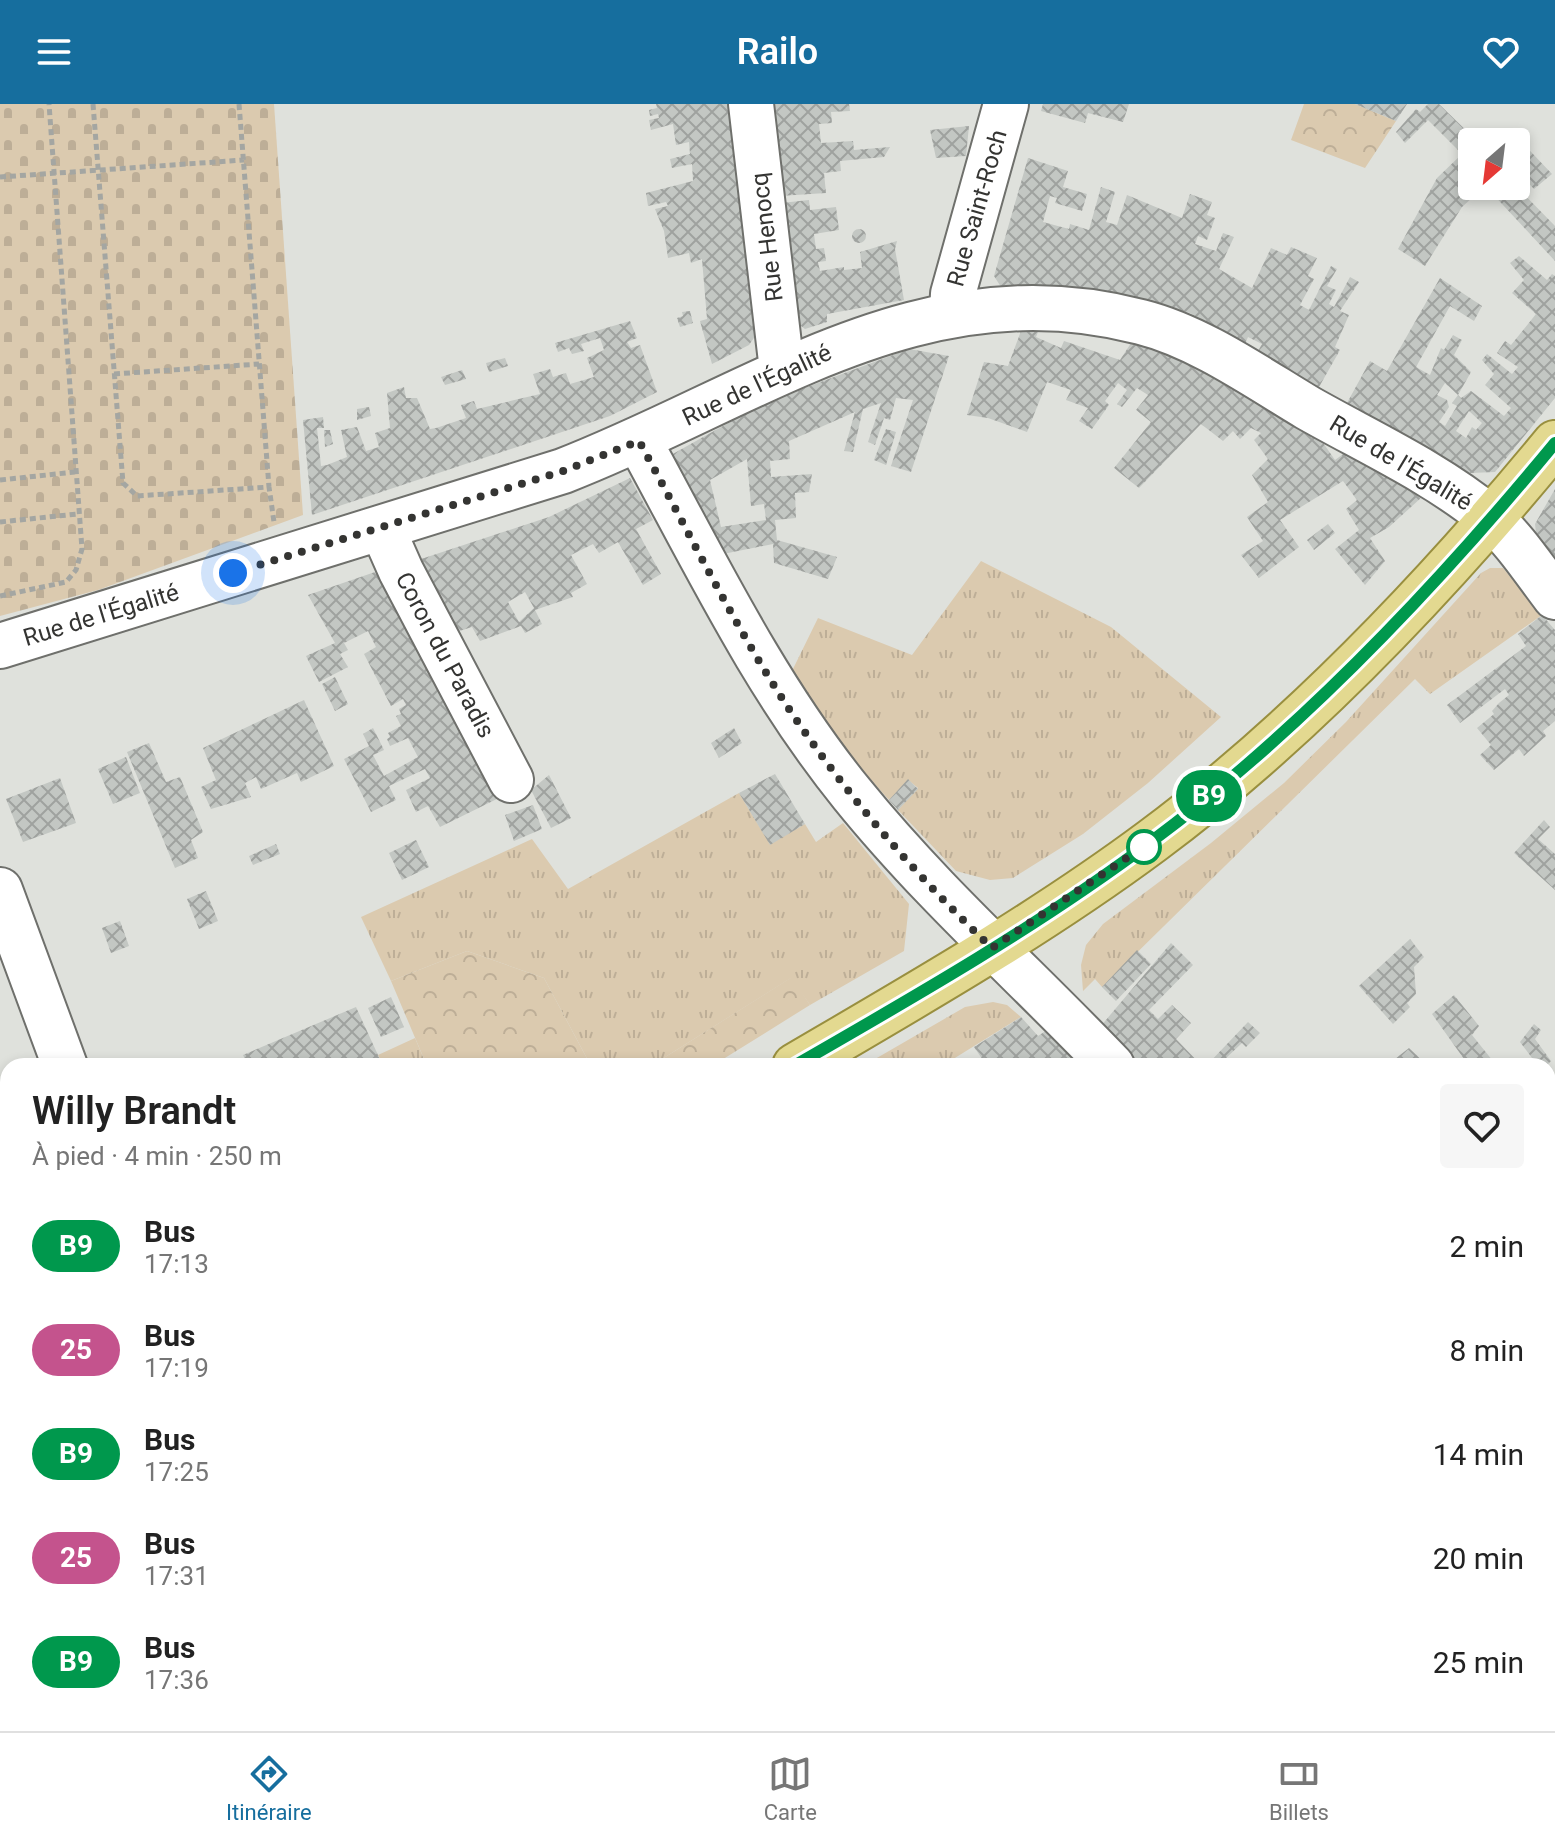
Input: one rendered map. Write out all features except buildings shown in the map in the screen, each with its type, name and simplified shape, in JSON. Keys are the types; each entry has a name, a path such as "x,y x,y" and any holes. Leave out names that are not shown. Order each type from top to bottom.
{"main road":[{"path":"808,1058 992,948 1109,873 1205,799 1311,704 1491,518 1555,443"}],"street":[{"name":"Rue Henocq","path":"751,104 782,370"},
{"name":"Rue Saint-Roch","path":"952,313 953,294 1006,104"},
{"name":"Rue de l'Égalité","path":"0,646 563,471 639,441 782,370 888,331 952,313 1009,307 1077,310 1143,322 1178,336 1419,470 1491,518 1555,597"},
{"path":"639,441 746,638 791,712 862,806 992,948 1104,1058"},
{"name":"Coron du Paradis","path":"382,528 401,571 511,780"},
{"path":"0,890 62,1058"}],"path":[{"path":"0,596 66,582 76,570 82,549 49,104"},
{"path":"93,104 123,483 137,496 269,487"},
{"path":"239,104 269,487 275,525"},
{"path":"0,177 54,170 244,160"},
{"path":"114,374 259,364"},
{"path":"0,480 75,472"},
{"path":"0,522 77,514"}],"green space":[{"path":"0,104 274,104 303,515 98,590 0,616"},
{"path":"1304,104 1355,104 1396,121 1365,168 1291,140"},
{"path":"981,561 1111,627 1221,717 1148,783 1083,834 1013,878 990,880 956,871 898,810 918,788 908,780 889,800 845,751 791,673 818,618 912,655"},
{"path":"1490,568 1503,568 1542,615 1430,694 1415,679 1102,987 1095,979 1083,991 1081,965 1086,945 1103,924 1211,843 1284,783 1346,722 1481,573"},
{"path":"739,793 770,844 805,824 816,842 843,823 909,904 904,951 810,1005 791,978 664,1058 587,1058 544,978 467,951 391,981 361,917 532,839 568,889"},
{"path":"467,951 544,978 587,1058 424,1058 391,981"},
{"path":"792,977 810,1005 725,1058 664,1058"},
{"path":"993,1002 1007,1005 1021,1017 955,1058 877,1058 965,1007"},
{"path":"415,1038 424,1058 379,1058 378,1055"}],"bus line":[{"name":"B9","path":"808,1058 916,995 1109,873 1205,799 1311,704 1388,627 1491,518 1555,443"}],"route":[{"path":"233,573 563,471 639,441 746,638 791,712 872,818 992,948 1109,873 1155,839 1144,847"}]}
